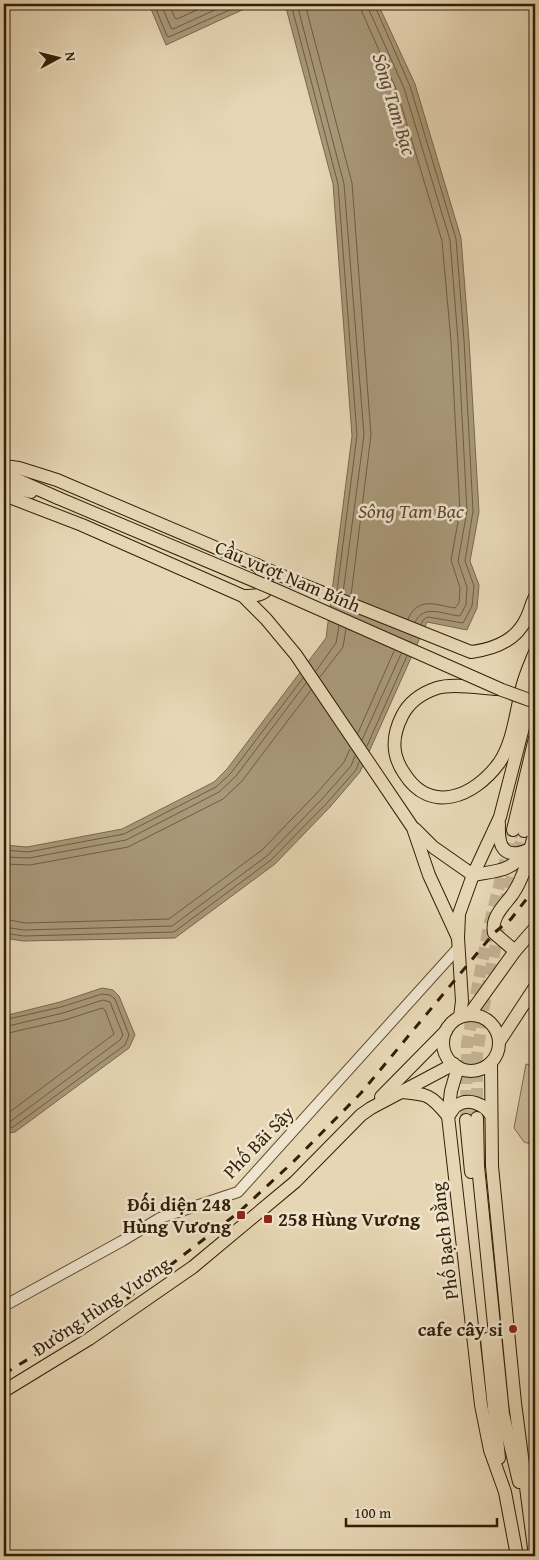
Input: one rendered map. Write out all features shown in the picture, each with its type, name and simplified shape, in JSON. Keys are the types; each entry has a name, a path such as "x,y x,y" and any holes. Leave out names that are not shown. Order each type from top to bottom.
{"main road":[{"path":"4,466 19,468 57,480 301,584 471,652 488,650 508,640 520,630 535,597"},
{"name":"Cầu vượt Nam Bính","path":"4,474 276,590 502,690 535,702"},
{"name":"Cầu vượt Nam Bính","path":"4,486 58,498"},
{"path":"4,496 82,525 243,596 296,655 413,828 433,847 473,875 506,869 515,865 530,849"},
{"path":"243,596 256,596 263,594 267,590 268,582 257,564"},
{"name":"Cầu vượt Nam Bính","path":"502,690 471,687 438,688 412,702 397,725 393,747 397,762 416,789 433,798 454,796 468,792 481,783 499,762 507,747 523,682 535,652"},
{"path":"464,1016 459,914 473,875 500,817 535,681"},
{"path":"515,951 494,933 494,921 524,875 530,849 524,831 535,738"},
{"path":"524,831 535,784"},
{"path":"500,817 499,838 506,851 513,854 530,849"},
{"path":"413,828 429,875 459,942"},
{"path":"464,1016 483,1018 490,1022 498,1035 499,1042 496,1056 491,1063 477,1070 469,1071 456,1066 448,1059 444,1045 447,1030 452,1023 464,1016 535,928"},
{"path":"499,1042 535,987"},
{"name":"Đường Hùng Vương","path":"371,1108 447,1030"},
{"path":"491,1063 492,1166 515,1403 535,1556"},
{"name":"Đường Hùng Vương","path":"4,1391 89,1339 193,1267 295,1182 361,1114 399,1092 456,1066"},
{"name":"Phố Bạch Đằng","path":"456,1066 448,1116 481,1405 490,1450 505,1492 518,1556"},
{"path":"399,1092 420,1094 434,1099 448,1116 455,1106 466,1102 484,1106 491,1115"},
{"path":"505,1492 498,1448 472,1119 504,1414 516,1474 529,1510"}],"street":[{"name":"Phố Bãi Sậy","path":"4,1306 160,1218 238,1192 459,942"}],"shaded area":[{"path":"526,1064 530,1065 530,1074 535,1077 535,1143 530,1144 524,1142 514,1128"}],"water":[{"path":"149,4 255,4 166,45"},
{"name":"Sông Tam Bạc","path":"285,4 378,4 415,84 461,238 479,512 470,561 479,585 477,608 467,630 427,622 360,772 330,807 275,864 175,938 23,941 4,938 4,845 27,847 122,829 214,782 227,769 326,638 352,436 333,184"},
{"path":"102,988 113,990 119,996 135,1035 129,1048 15,1132 4,1134 4,1016 60,1002"}],"tunnel":[{"path":"466,1120 467,1044 489,926 513,830"},
{"path":"504,906 524,831"},
{"path":"477,1118 477,1056 484,1006 499,928"}],"railway":[{"path":"4,1374 128,1298 239,1212 293,1162 361,1093 494,933 511,919 535,888"}],"place":[{"name":"Đối diện 248 Hùng Vương","path":"241,1215"},
{"name":"258 Hùng Vương","path":"268,1219"},
{"name":"cafe cây si","path":"513,1329"}]}
